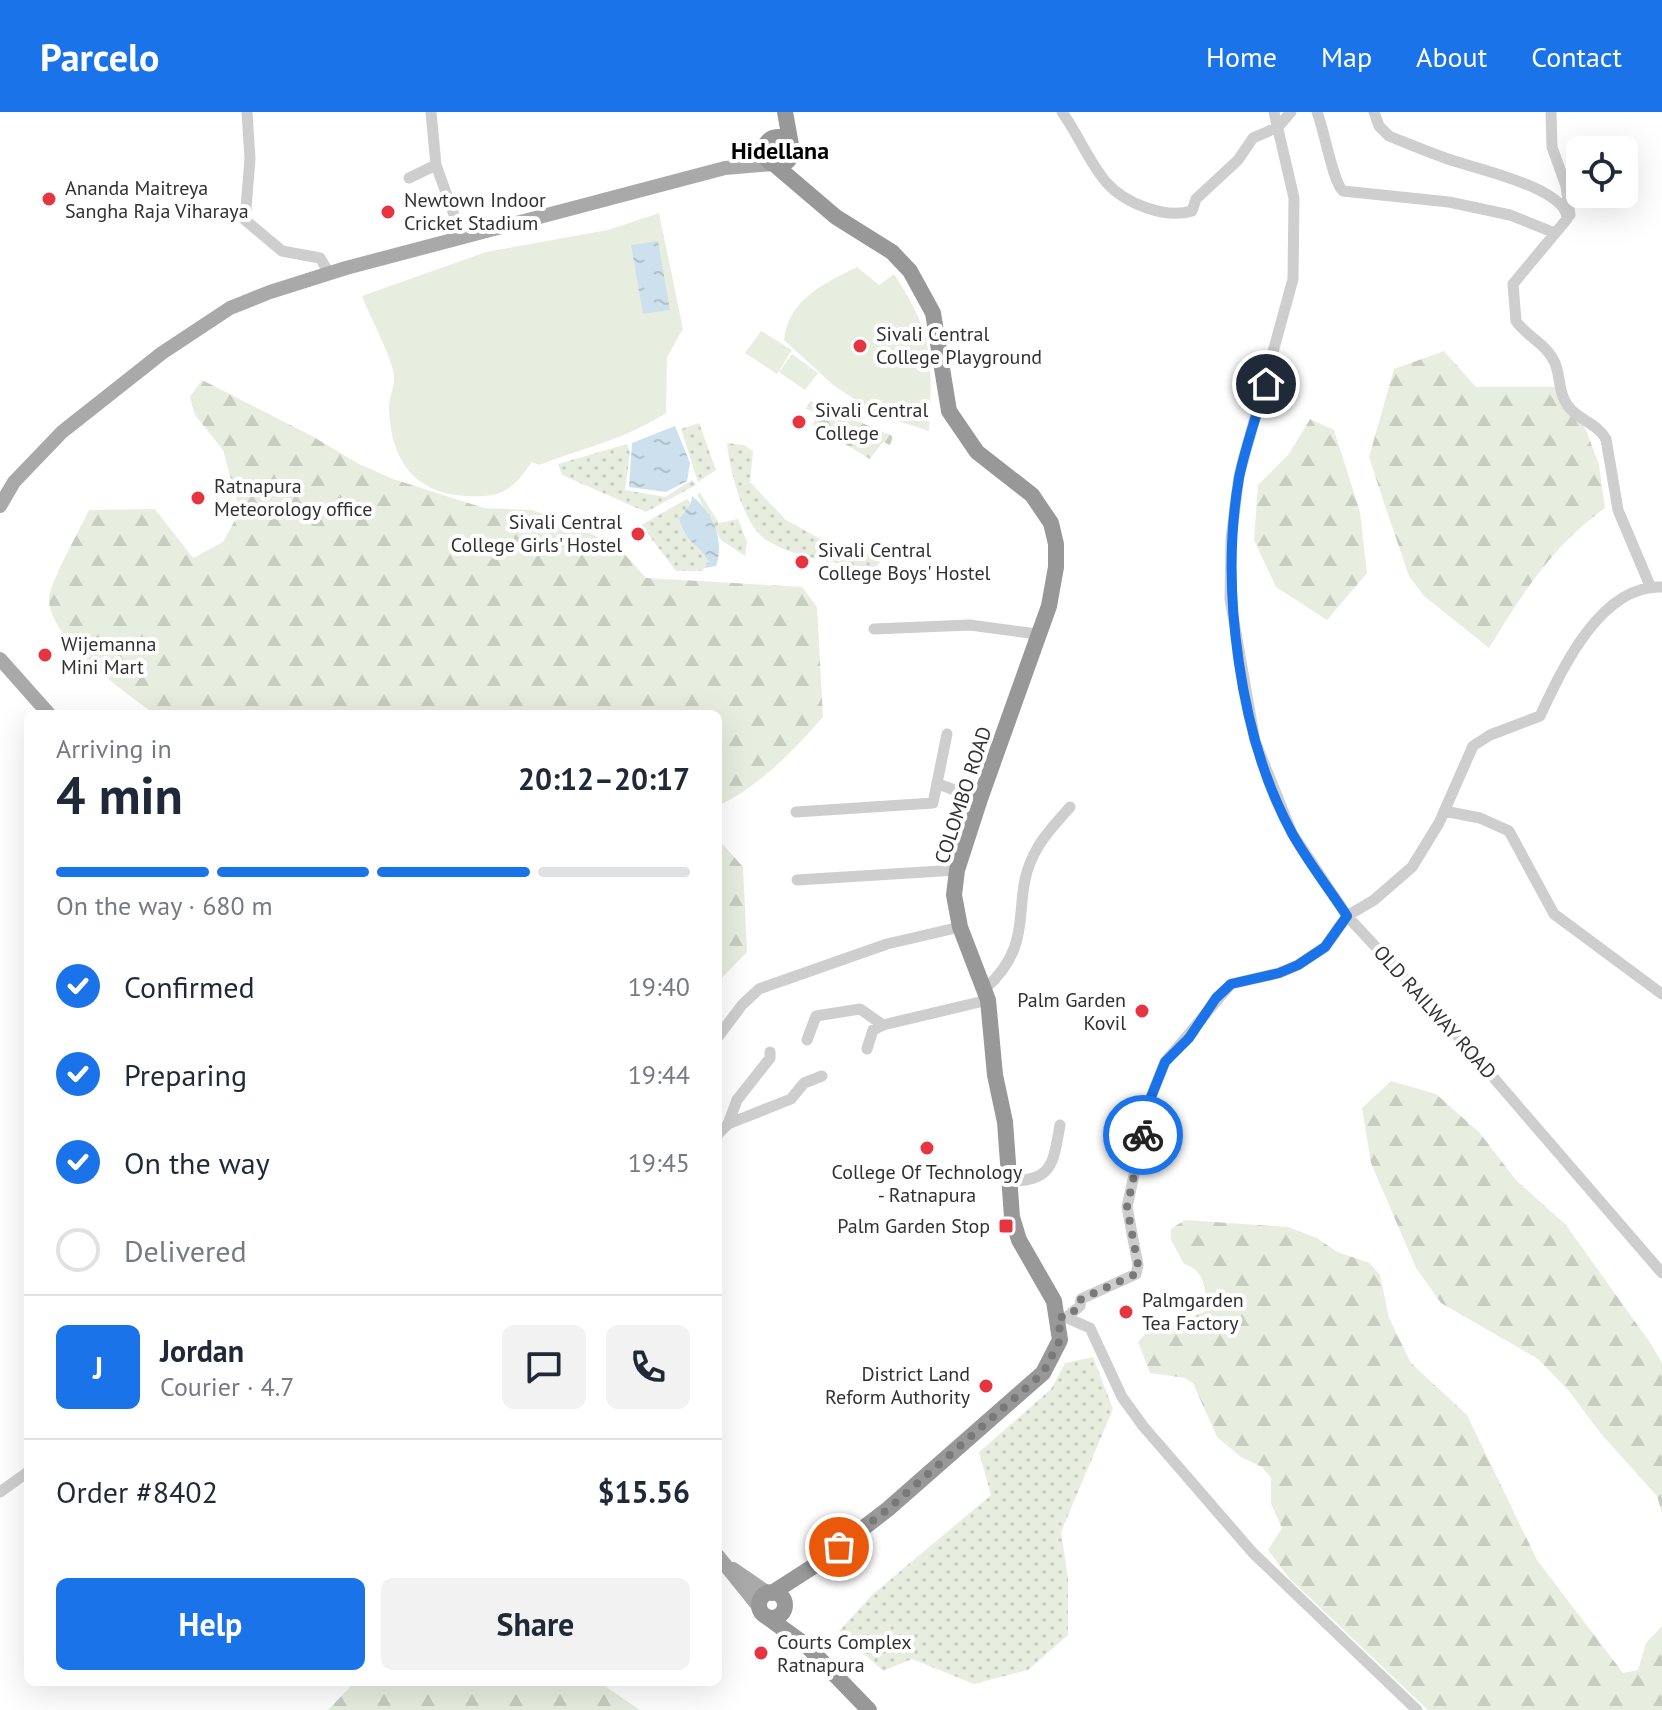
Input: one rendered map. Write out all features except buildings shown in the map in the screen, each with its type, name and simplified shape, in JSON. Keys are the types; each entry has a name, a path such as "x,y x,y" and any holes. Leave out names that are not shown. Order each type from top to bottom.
{"highway":[{"path":"766,144 780,137 792,147 788,161 774,164 765,156 766,144 776,112"},
{"name":"COLOMBO ROAD","path":"785,112 792,147 819,203"},
{"name":"COLOMBO ROAD","path":"774,164 819,203 892,252 910,271 933,313 949,411 954,423 977,452 1032,495 1051,523 1056,567 1049,606 980,799 957,870 954,895 960,927 986,995 995,1075 1005,1122 1012,1217 1019,1240 1063,1317"},
{"path":"869,1710 807,1646 772,1603 888,1509 1043,1373 1060,1340 1063,1317"}],"main road":[{"path":"725,168 766,144"},
{"path":"0,506 14,482 62,432 162,353 230,308 329,273 462,237 725,168 774,164"},
{"path":"0,659 45,710"},
{"path":"722,1560 772,1603"}],"street":[{"path":"247,112 250,159 245,220 282,251 320,258 329,273"},
{"path":"431,112 436,165 462,237"},
{"path":"1062,112 1081,136 1106,182 1124,196 1176,216 1192,211 1196,199 1238,160 1253,138 1278,127 1291,112"},
{"name":"OLD RAILWAY ROAD","path":"1274,112 1294,198 1293,279 1239,476 1231,539 1230,599 1255,741 1292,833 1347,916 1442,1018 1662,1273"},
{"path":"1317,112 1328,143 1336,185 1343,191 1449,202 1510,215 1555,233"},
{"path":"1374,112 1379,126 1389,136 1526,184 1559,202 1568,213 1567,219"},
{"path":"1063,1317 1080,1306 1081,1299 1136,1274 1138,1265 1127,1207 1151,1097 1165,1062 1231,984 1279,973 1298,965 1325,947 1347,916 1374,900 1412,867 1444,811 1473,746 1490,735 1540,716 1591,622 1619,601 1656,588 1618,510 1606,439 1600,428 1570,410 1560,394 1555,363 1539,341 1516,321 1513,284 1571,213 1552,147 1551,112"},
{"path":"409,178 436,165"},
{"path":"874,629 970,625 1037,634"},
{"path":"796,812 933,803 947,734"},
{"path":"938,784 980,799"},
{"path":"867,1049 873,1030 883,1025 986,995 1006,970 1021,933 1019,904 1037,847 1070,807"},
{"path":"1444,811 1480,818 1509,831 1554,914 1662,994"},
{"path":"797,880 957,870"},
{"path":"722,1032 759,989 887,944 960,927"},
{"path":"807,1040 816,1016 827,1012 860,1009 883,1025"},
{"path":"722,1127 737,1100 770,1058 770,1052"},
{"path":"722,1127 791,1099 804,1083 822,1076"},
{"path":"1009,1181 1032,1181 1044,1175 1054,1157 1060,1125"},
{"path":"1063,1317 1090,1328 1122,1397 1253,1553 1417,1710"},
{"path":"0,1492 24,1475"}],"green space":[{"path":"659,213 683,329 667,357 666,413 604,442 539,465 532,462 512,486 498,494 448,494 432,488 408,470 394,442 390,425 393,368 362,296 486,252 608,230"},
{"name":"Sivali Central College Playground","path":"857,267 879,285 894,274 917,315 924,332 930,366 929,431 877,414 833,385 784,340 787,326 800,303 820,287"},
{"path":"761,331 792,350 777,374 745,353"},
{"path":"1444,351 1476,387 1559,387 1586,430 1599,465 1605,508 1554,554 1526,590 1489,648 1424,596 1409,576 1369,457 1394,369"},
{"path":"792,354 818,373 805,390 779,372"},
{"path":"202,380 393,479 484,508 532,510 573,524 620,549 646,578 802,587 817,607 823,717 762,778 722,804 722,710 150,710 74,647 52,615 50,591 89,510 155,509 193,558 223,542 240,511 223,450 195,415 190,397"},
{"path":"810,401 893,436 890,445 883,442 870,459 813,425 817,413 806,409"},
{"path":"1310,419 1334,430 1360,512 1367,573 1327,620 1276,587 1254,540 1258,485 1289,454"},
{"path":"699,423 716,470 698,482 681,429"},
{"path":"727,443 744,445 753,451 750,482 786,520 835,547 853,542 880,562 875,568 815,559 799,555 761,536 742,505 730,466"},
{"path":"627,444 630,453 625,490 665,497 692,480 696,485 646,512 562,475 558,464"},
{"path":"700,493 719,523 738,519 747,542 745,556 721,540 697,495"},
{"path":"687,499 691,503 679,519 685,534 709,562 702,571 676,571 641,525"},
{"path":"722,843 743,867 747,952 722,978"},
{"path":"1391,1081 1436,1094 1479,1132 1516,1180 1566,1225 1651,1344 1662,1363 1662,1513 1657,1496 1601,1434 1569,1391 1538,1359 1441,1303 1416,1268 1371,1163 1362,1108"},
{"path":"1185,1220 1288,1227 1317,1238 1337,1252 1370,1263 1380,1275 1389,1318 1411,1363 1467,1415 1537,1560 1623,1673 1638,1670 1646,1643 1662,1626 1662,1710 1428,1710 1289,1578 1268,1550 1282,1528 1271,1504 1271,1478 1262,1467 1241,1457 1217,1437 1193,1383 1185,1378 1150,1373 1138,1342 1148,1331 1204,1312 1206,1297 1201,1277 1184,1264 1171,1240 1171,1229"},
{"path":"1093,1357 1113,1409 1061,1532 1068,1578 1068,1635 1028,1670 974,1684 912,1659 883,1671 839,1631 873,1594 991,1495 979,1452 1051,1389 1065,1363"},
{"path":"351,1686 605,1686 640,1710 328,1710"}],"water":[{"path":"658,241 670,310 643,314 631,245"},
{"path":"675,426 690,463 687,481 666,492 629,487 632,443"},
{"path":"692,496 706,510 715,528 719,546 716,566 704,568 709,562 685,534 679,519 691,503"}],"way so far":[{"path":"839,1547 888,1509 1043,1373 1060,1340 1059,1317 1067,1317 1080,1306 1081,1299 1136,1274 1138,1265 1127,1207 1143,1135"}],"place":[{"name":"Ananda Maitreya Sangha Raja Viharaya","path":"49,199"},
{"name":"Newtown Indoor Cricket Stadium","path":"388,212"},
{"name":"Sivali Central College Playground","path":"860,346"},
{"name":"Sivali Central College","path":"799,422"},
{"name":"Ratnapura Meteorology office","path":"198,498"},
{"name":"Sivali Central College Girls' Hostel","path":"638,534"},
{"name":"Sivali Central College Boys' Hostel","path":"802,562"},
{"name":"Wijemanna Mini Mart","path":"45,655"},
{"name":"Palm Garden Kovil","path":"1142,1011"},
{"name":"College Of Technology - Ratnapura","path":"927,1148"},
{"name":"Palm Garden Stop","path":"1006,1226"},
{"name":"Palmgarden Tea Factory","path":"1126,1312"},
{"name":"District Land Reform Authority","path":"986,1386"},
{"name":"Courts Complex Ratnapura","path":"761,1653"}],"district":[{"name":"Hidellana","path":"780,150"}],"route":[{"path":"1143,1135 1151,1097 1165,1062 1189,1038 1216,998 1231,984 1279,973 1298,965 1325,947 1347,916 1292,833 1255,741 1230,599 1231,539 1239,476 1266,384"}]}
